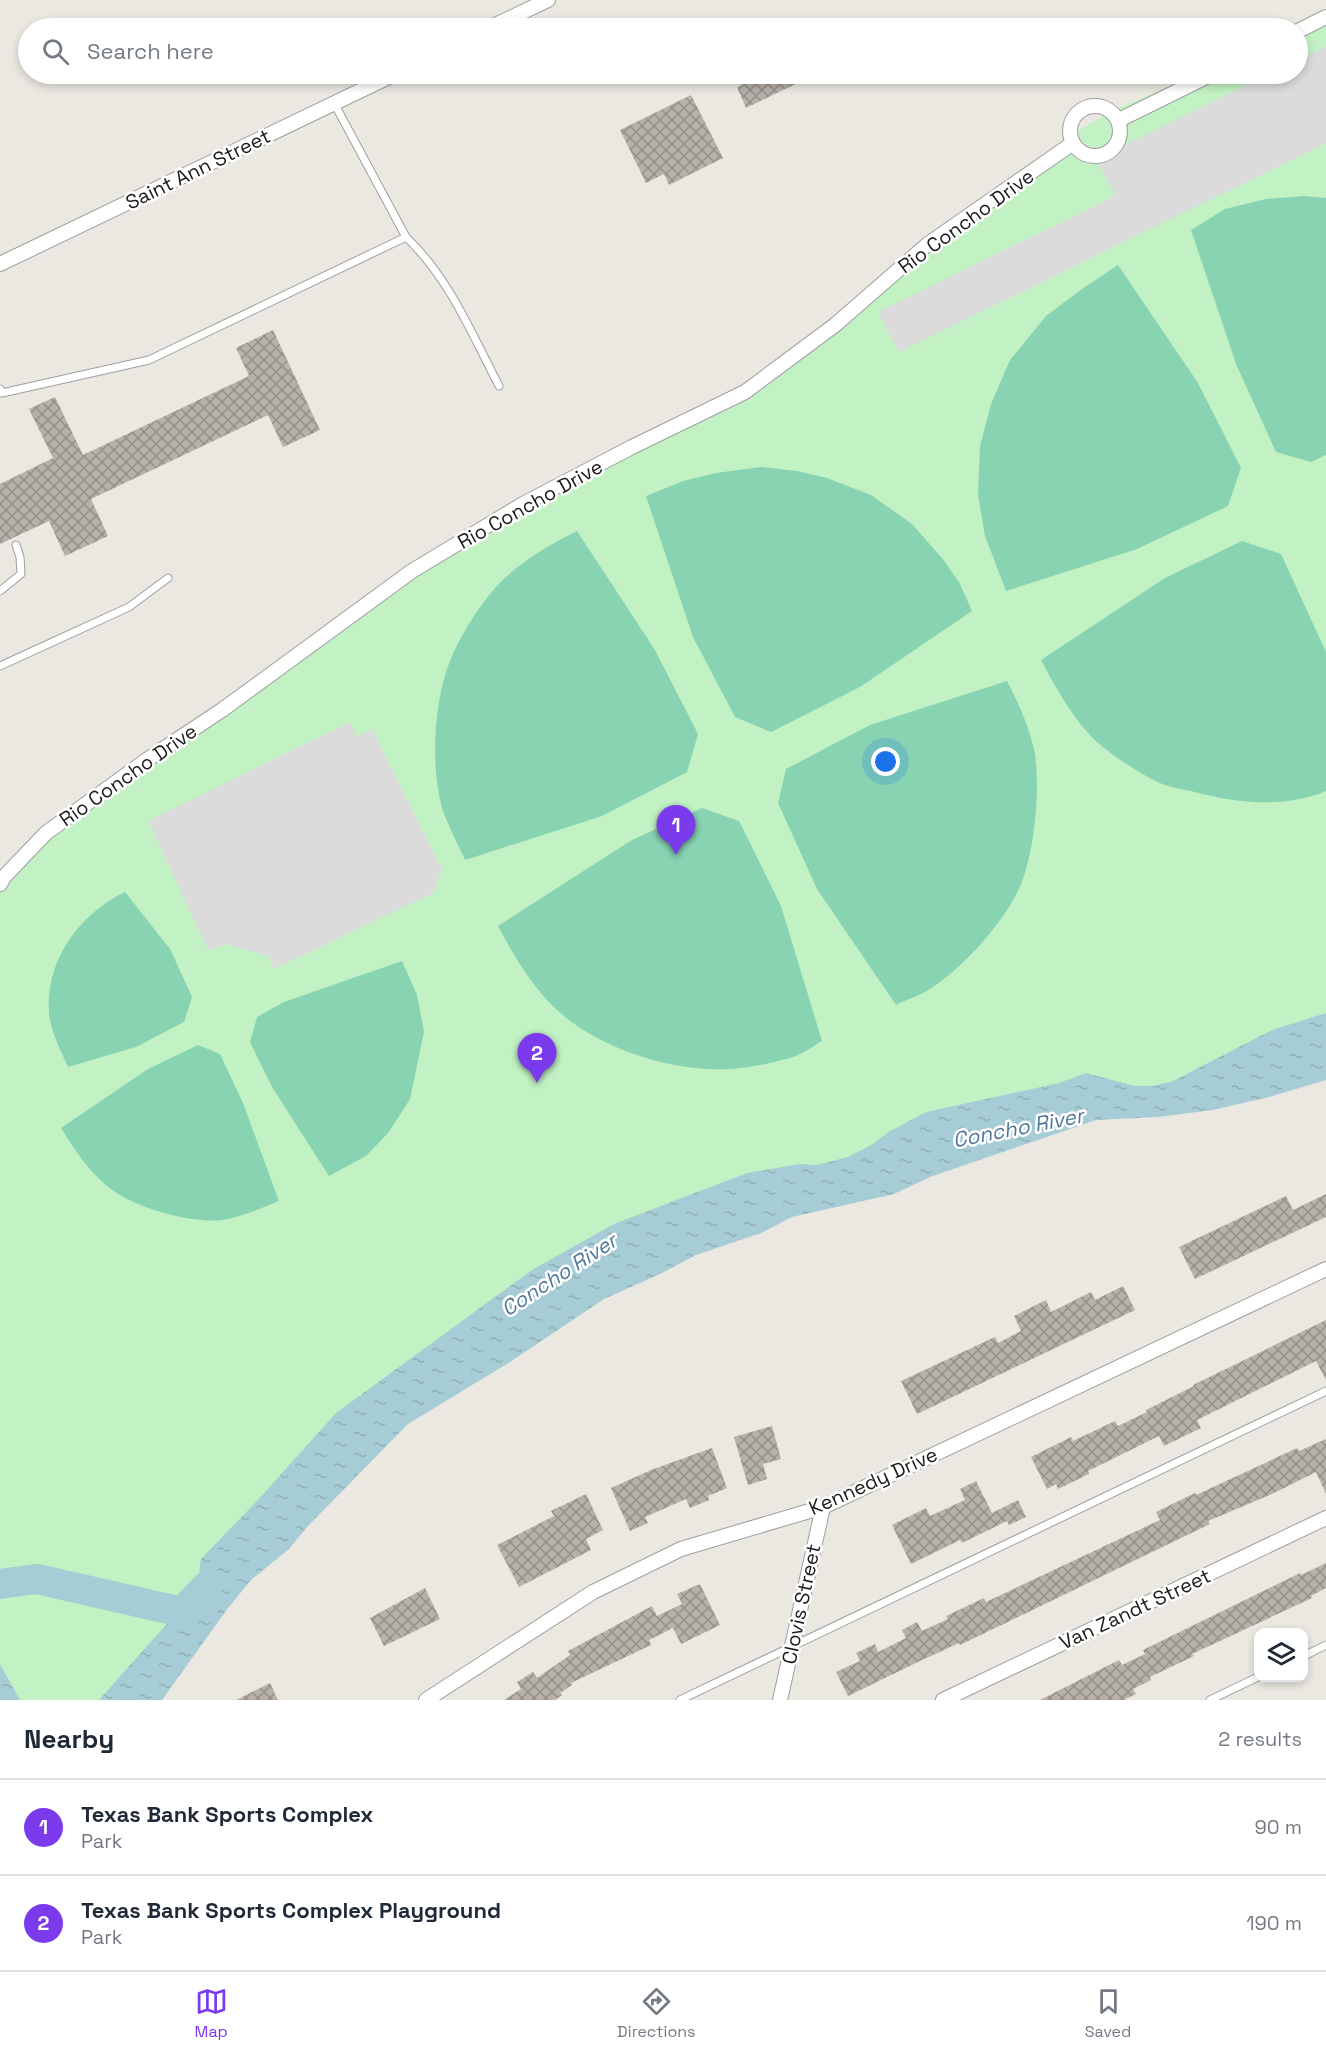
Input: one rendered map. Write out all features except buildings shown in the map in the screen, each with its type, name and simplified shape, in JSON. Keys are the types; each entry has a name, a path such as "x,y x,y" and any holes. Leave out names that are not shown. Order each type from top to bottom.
{"street":[{"path":"510,18 548,0"},
{"path":"1308,26 1326,17"},
{"name":"Saint Ann Street","path":"0,264 374,84"},
{"path":"1119,120 1192,84"},
{"path":"1104,106 1112,111 1119,120 1120,137 1111,151 1104,155 1086,155 1073,143 1070,126 1073,117 1086,107 1104,106"},
{"name":"Rio Concho Drive","path":"0,884 46,833 148,759 222,710 412,571 523,504 745,392 835,325 928,244 1073,143"},
{"name":"Kennedy Drive","path":"426,1700 593,1592 681,1549 823,1507 1326,1269"},
{"name":"Clovis Street","path":"780,1700 823,1507"},
{"name":"Van Zandt Street","path":"943,1700 1326,1518"}],"lane":[{"path":"334,103 406,237 422,252 448,288 499,386"},
{"path":"1,392 149,360 406,237"},
{"path":"0,591 21,574 21,557 16,545"},
{"path":"0,666 129,607 168,578"},
{"path":"680,1700 1326,1391"},
{"path":"1308,1654 1326,1645"},
{"path":"1210,1700 1254,1679"}],"green space":[{"path":"1326,17 1326,1060 614,1237 100,1700 0,1700 0,884 46,833 412,571 745,392 1003,192 1070,135 1112,111 1174,84 1308,84 1308,25"},
{"path":"1304,196 1326,198 1326,455 1311,462 1276,452 1236,364 1191,230 1225,209 1266,199"},
{"path":"1118,265 1198,383 1241,468 1228,506 1137,549 1006,591 985,536 978,495 980,446 991,404 1010,360 1046,316"},
{"path":"761,467 797,471 827,478 871,495 912,524 942,558 959,582 972,611 860,687 771,732 735,717 693,637 646,496 683,481 716,473"},
{"path":"577,531 655,650 698,734 687,772 602,816 465,860 444,814 437,778 435,738 444,678 459,642 495,588 533,556"},
{"path":"1242,541 1281,554 1326,652 1326,791 1310,797 1276,802 1242,801 1175,788 1152,779 1120,760 1089,734 1066,704 1041,660 1165,578"},
{"path":"1007,681 1026,722 1036,763 1037,798 1026,870 1005,914 967,959 939,983 896,1005 817,889 778,803 786,769 870,725"},
{"path":"702,808 739,821 781,906 822,1041 794,1057 750,1067 709,1069 668,1064 606,1043 570,1021 546,999 523,969 498,926 632,840"},
{"path":"125,892 170,949 192,997 184,1022 136,1047 68,1067 50,1021 49,994 53,976 59,958 79,927 93,913"},
{"path":"402,961 417,995 424,1032 410,1099 389,1132 366,1156 329,1176 272,1087 250,1042 257,1017 284,1002"},
{"path":"198,1045 220,1054 243,1103 279,1201 244,1215 223,1220 194,1219 162,1212 145,1207 117,1193 99,1179 61,1128 148,1069"}],"shaded area":[{"path":"1326,46 1326,143 899,352 878,312 1115,196 1096,159 1249,84 1308,84 1308,55"},
{"path":"350,722 357,737 372,729 442,869 433,893 274,969 268,956 225,944 208,950 148,821"}],"water":[{"path":"1326,1013 1326,1080 1269,1097 1213,1110 1158,1117 1096,1120 930,1177 894,1194 792,1217 761,1233 696,1255 604,1299 510,1362 408,1424 307,1527 289,1549 252,1579 228,1608 162,1700 99,1700 197,1590 201,1559 336,1413 532,1270 614,1224 747,1173 799,1164 817,1165 848,1157 926,1112 1059,1083 1086,1073 1134,1086 1154,1086 1173,1081 1272,1030"},
{"path":"0,1664 20,1700 0,1700"}],"waterway":[{"name":"Concho River","path":"0,1584 37,1579 182,1612 207,1586"}],"place":[{"name":"Texas Bank Sports Complex","path":"676,855"},
{"name":"Texas Bank Sports Complex Playground","path":"537,1083"}]}
